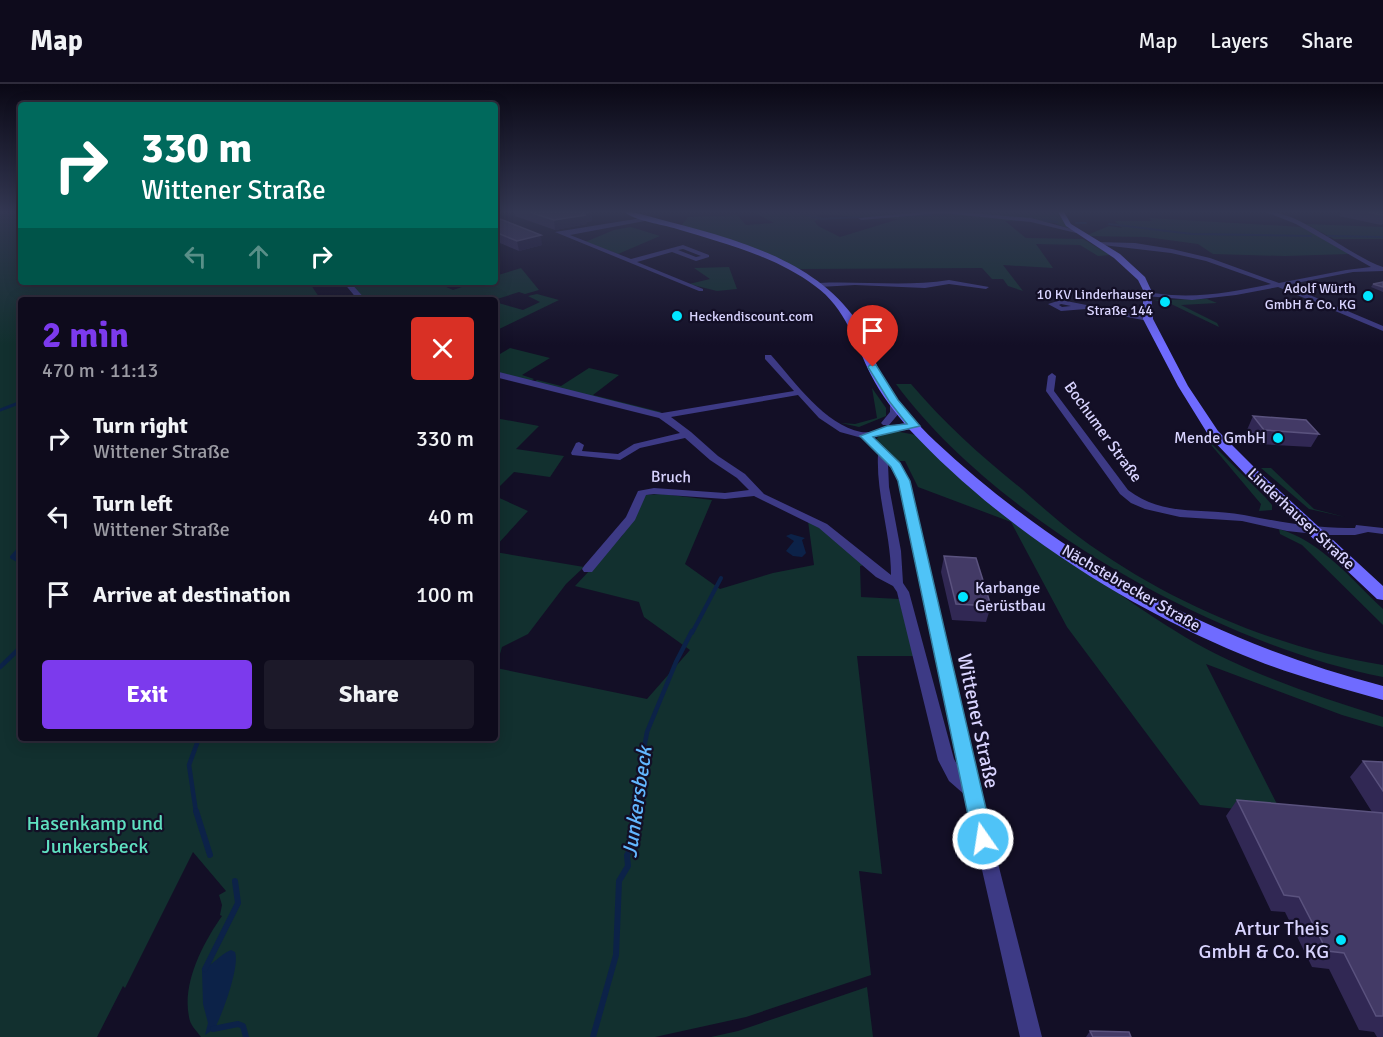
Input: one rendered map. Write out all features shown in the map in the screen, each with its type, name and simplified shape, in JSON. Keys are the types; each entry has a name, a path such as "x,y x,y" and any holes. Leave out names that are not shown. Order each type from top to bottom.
{"main road":[{"path":"764,256 819,285 851,321 877,376 914,425"},
{"name":"Linderhauser Straße","path":"1116,256 1133,268 1145,284 1148,295 1148,319 1183,386 1214,433 1306,525 1383,595"},
{"name":"Nächstebrecker Straße","path":"914,425 962,473 1024,522 1163,610 1264,657 1314,675 1383,693"}],"street":[{"path":"621,256 701,290"},
{"path":"633,261 649,256"},
{"path":"1198,256 1220,262 1383,329"},
{"path":"1360,256 1381,268"},
{"path":"1148,295 1199,297 1381,268"},
{"path":"819,285 855,283 925,286 949,282 986,287"},
{"path":"349,285 359,297"},
{"path":"1085,307 1148,319"},
{"path":"768,357 834,426 865,436 887,429 914,425"},
{"name":"Bruch","path":"498,375 662,416 688,434 714,458 741,476 756,493 823,526 880,574 898,577"},
{"name":"Bochumer Straße","path":"1052,376 1050,391 1124,492 1136,503 1158,510 1243,518 1255,522 1306,525 1358,532 1366,529 1383,531"},
{"name":"Bruch","path":"662,416 801,392"},
{"path":"886,423 895,412 894,401"},
{"path":"865,436 865,430 886,423 901,421 914,425"},
{"path":"579,445 576,453 620,457 637,446 688,434"},
{"name":"Wittener Straße","path":"865,436 896,466 904,481 972,792 1031,1037"},
{"path":"883,454 884,500 898,577 946,760 955,776 972,792"},
{"name":"Bruch","path":"588,569 631,518 642,493 654,491 725,496 756,493"}],"green space":[{"name":"Hasenkamp und Junkersbeck","path":"0,256 18,256 18,285 311,285 319,297 18,297 18,741 498,741 498,668 647,699 690,650 644,617 639,602 575,586 622,536 644,495 662,494 712,500 685,564 720,589 773,573 814,565 808,521 823,529 864,565 860,566 861,597 899,599 914,656 857,656 882,874 859,871 871,975 746,1017 655,1037 201,1037 190,1020 188,1004 191,977 201,951 222,916 220,915 222,905 219,895 226,891 193,852 125,988 123,986 97,1037 0,1037"},
{"path":"765,256 1045,256 1053,268 1003,265 1023,291 1008,286 1003,279 992,279 982,268 799,269"},
{"path":"729,267 737,289 717,291 689,284 710,279 694,268"},
{"path":"521,268 539,290 525,294 519,292 498,299 361,297 351,285 442,285 453,290 468,285 498,285 498,275"},
{"path":"537,294 559,300 498,330 498,303 523,310 540,302 528,296"},
{"path":"1207,299 1217,303 1181,305 1217,323 1219,327 1169,303 1154,300"},
{"path":"510,348 550,358 522,375 534,379 529,382 498,374 498,355"},
{"path":"589,368 619,375 593,395 661,412 658,414 534,382 537,380 561,386"},
{"path":"896,384 911,384 964,440 1058,520 1079,537 1148,582 1185,602 1263,634 1302,647 1383,665 1383,677 1319,661 1251,637 1183,606 1115,569 1051,528 991,483 939,435"},
{"path":"872,388 886,408 886,416 859,427 841,423 855,424 877,418"},
{"path":"498,419 539,426 516,449 564,456 550,477 514,472 498,488"},
{"path":"895,431 916,435 1081,566 1185,637 1257,673 1383,717 1383,727 1342,715 1206,664 1282,814 1200,805 1067,627 1011,522 918,487 905,461 896,461 875,441 880,435"},
{"path":"1201,433 1266,498 1272,505 1272,510 1259,511 1261,504"},
{"path":"1261,468 1271,468 1314,509 1345,517 1309,509"},
{"path":"498,497 528,511 498,544"},
{"path":"1279,529 1309,542 1335,563 1383,609 1383,625 1302,545 1280,534"},
{"path":"498,553 584,567 566,584 528,634 502,647 498,661"},
{"path":"867,987 873,1037 711,1037 738,1031"}],"water":[{"path":"791,534 805,538 802,540 806,553 802,557 793,556 786,551 794,541 786,536"},
{"path":"231,950 235,952 236,959 230,989 216,1026 205,1035 208,1023 203,1004 202,970"}],"building":[{"path":"1383,282 1383,287 1373,284"},
{"path":"1253,416 1306,420 1319,434 1264,430"},
{"path":"944,556 976,558 991,606 956,604"},
{"path":"1363,761 1383,762 1383,791"},
{"name":"Artur Theis GmbH & Co. KG","path":"1237,800 1383,813 1383,1016 1376,1016 1344,953 1327,951 1299,897 1284,895"},
{"path":"1090,1031 1129,1032 1131,1037 1093,1037"}],"waterway":[{"path":"0,410 18,403"},
{"path":"18,550 12,557 18,560"},
{"name":"Junkersbeck","path":"692,633 721,578"},
{"name":"Junkersbeck","path":"637,812 636,804 643,785 641,765 647,732 676,662 692,631"},
{"name":"Junkersbeck","path":"0,667 18,650"},
{"name":"Junkersbeck","path":"196,812 189,765 198,741"},
{"name":"Junkersbeck","path":"196,811 210,855"},
{"name":"Junkersbeck","path":"593,1037 616,955 619,881 628,866 627,855 636,841 637,812"},
{"name":"Junkersbeck","path":"205,969 238,903 235,881"},
{"name":"Junkersbeck","path":"213,1029 238,1024 243,1026 246,1037"}],"place":[{"name":"Adolf Würth GmbH & Co. KG","path":"1368,296"},
{"name":"10 KV Linderhauser Straße 144","path":"1165,302"},
{"name":"Heckendiscount.com","path":"677,316"},
{"name":"Mende GmbH","path":"1278,438"},
{"name":"Karbange Gerüstbau","path":"963,597"},
{"name":"Artur Theis GmbH & Co. KG","path":"1341,940"}],"route":[{"path":"873,367 894,401 915,426 887,429 865,436 896,466 904,481 983,839"}]}
